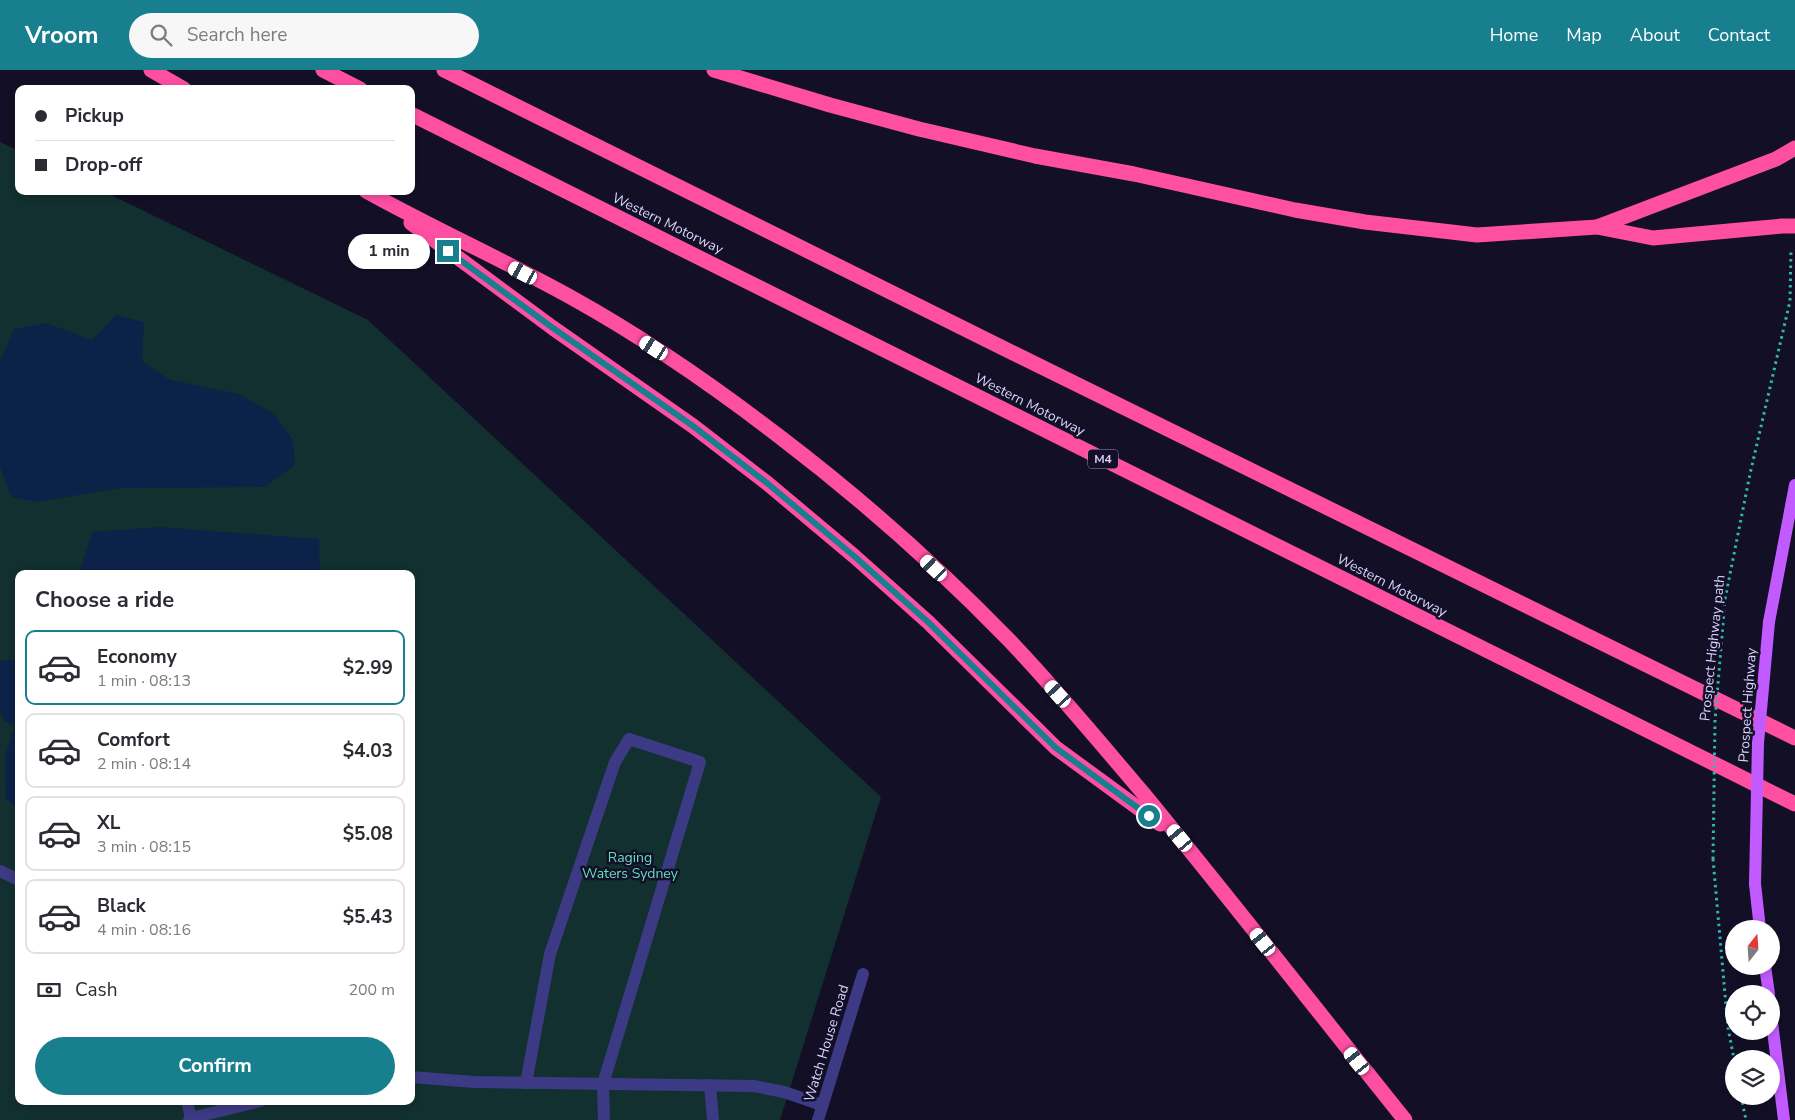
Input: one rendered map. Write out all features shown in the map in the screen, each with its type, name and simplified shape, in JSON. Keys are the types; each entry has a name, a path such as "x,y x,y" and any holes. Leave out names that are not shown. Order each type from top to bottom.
{"highway":[{"path":"151,70 177,85"},
{"path":"323,70 352,85"},
{"path":"444,70 1027,360 1795,738"},
{"path":"714,70 830,105 919,129 1035,156 1134,174 1295,210 1365,222 1477,235 1597,228 1653,238 1795,226"},
{"name":"Western Motorway","path":"415,116 1795,804"},
{"path":"1597,228 1776,159 1795,148"},
{"path":"373,195 553,328 693,426 767,483 854,556 928,622 1056,748 1180,838"},
{"path":"374,195 572,298 682,366 781,437 887,524 1009,640 1082,720 1180,838 1405,1120"}],"main road":[{"name":"Prospect Highway","path":"1759,920 1755,884 1758,743 1769,622 1795,485"},
{"path":"1774,1040 1784,1120"}],"street":[{"path":"526,1083 550,954 615,762 630,739 700,762 603,1084 604,1120"},
{"path":"0,871 15,878"},
{"name":"Watch House Road","path":"818,1120 863,974"},
{"path":"415,1077 474,1082 754,1086 784,1092 822,1104"},
{"path":"710,1085 713,1120"},
{"path":"188,1105 190,1119 244,1105"}],"path":[{"name":"Prospect Highway path","path":"1732,1050 1728,1028 1714,859 1715,720 1725,599 1750,474 1790,301 1791,245"},
{"path":"1743,1105 1746,1120"}],"green space":[{"name":"Raging Waters Sydney","path":"0,142 15,149 15,195 111,195 368,320 881,797 780,1120 0,1120"}],"water":[{"path":"116,315 144,322 142,361 170,380 239,394 274,414 293,440 295,465 265,487 120,488 36,502 11,497 0,466 0,361 14,329 46,323 92,340"},
{"path":"159,527 319,539 320,570 80,570 92,532"},
{"path":"15,659 15,725 4,721 0,709 0,661"},
{"path":"15,725 15,807 6,799 5,757"}],"route":[{"path":"448,251 553,328 693,426 767,483 854,556 928,622 1056,748 1149,816"}]}
